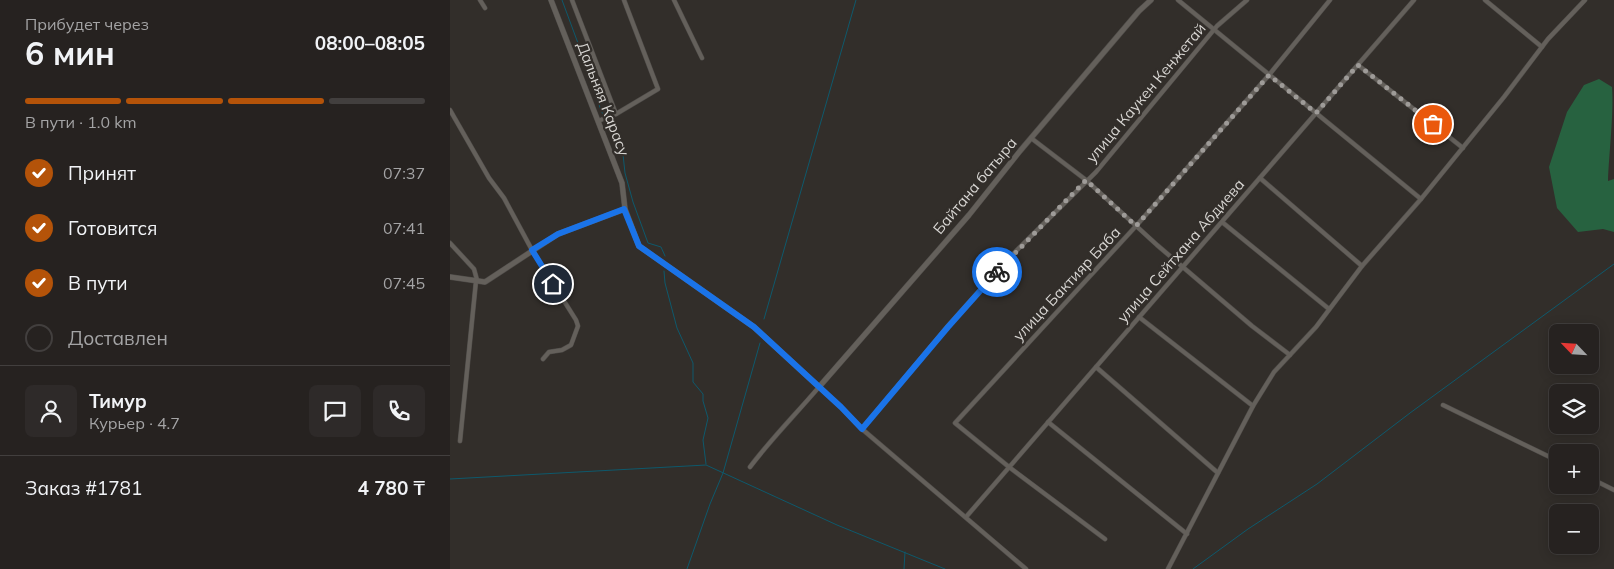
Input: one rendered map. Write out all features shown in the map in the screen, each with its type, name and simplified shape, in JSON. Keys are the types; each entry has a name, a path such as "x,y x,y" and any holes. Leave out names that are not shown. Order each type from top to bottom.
{"street":[{"path":"480,0 485,8"},
{"name":"Дальняя Карасу","path":"551,0 622,184 624,209 639,246 754,327 819,387"},
{"path":"572,0 615,115"},
{"path":"598,121 615,115 658,89 624,0"},
{"path":"674,0 702,58"},
{"name":"Байтана батыра","path":"819,387 969,216 1031,138 1139,11 1151,0"},
{"path":"1178,0 1421,199"},
{"name":"улица Каукен Кенжетай","path":"862,429 1008,259 1096,172 1214,30 1247,0"},
{"name":"улица Бактияр Баба","path":"1009,468 955,423 1136,226 1269,75 1330,0"},
{"name":"улица Сейтхана Абдиева","path":"966,517 1414,0"},
{"path":"1485,0 1542,47"},
{"path":"1168,569 1252,406 1274,372 1316,327 1362,266 1421,199 1542,47 1585,0"},
{"path":"1358,65 1462,148"},
{"path":"450,110 489,178 504,198 532,250 576,320 578,326 571,345 562,350 549,352 543,359"},
{"path":"1031,138 1086,180 1182,267 1252,326 1290,355"},
{"path":"1260,178 1362,266"},
{"path":"450,277 485,282 558,234 624,209"},
{"path":"1222,222 1329,309"},
{"path":"450,243 474,269 476,281 460,441"},
{"path":"1139,317 1252,406"},
{"path":"1096,367 1218,473"},
{"path":"750,467 762,450 819,387 862,429 1026,569"},
{"path":"1443,405 1549,458"},
{"path":"1048,422 1186,534"},
{"path":"1009,468 1105,539"},
{"path":"1599,482 1614,490"}],"green space":[{"path":"1599,79 1612,87 1608,181 1614,179 1614,232 1603,229 1578,232 1557,208 1549,167 1567,112 1584,85"}],"waterway":[{"path":"562,0 601,111 605,117"},
{"path":"764,319 856,0"},
{"path":"607,120 622,145 625,173 648,243 661,247 665,256"},
{"path":"1193,569 1248,529 1317,484 1410,413 1614,264"},
{"path":"664,271 665,283 677,328 693,363 693,382 703,394 708,418 703,440 706,464"},
{"path":"687,569 723,473 760,343"},
{"path":"450,479 706,465 837,525 945,569"},
{"path":"904,569 905,552"}],"way so far":[{"path":"997,272 1086,180 1136,226 1269,75 1316,113 1358,65 1433,124"}],"route":[{"path":"553,284 532,250 558,234 624,209 639,246 754,327 841,407 862,429 997,272"}]}
